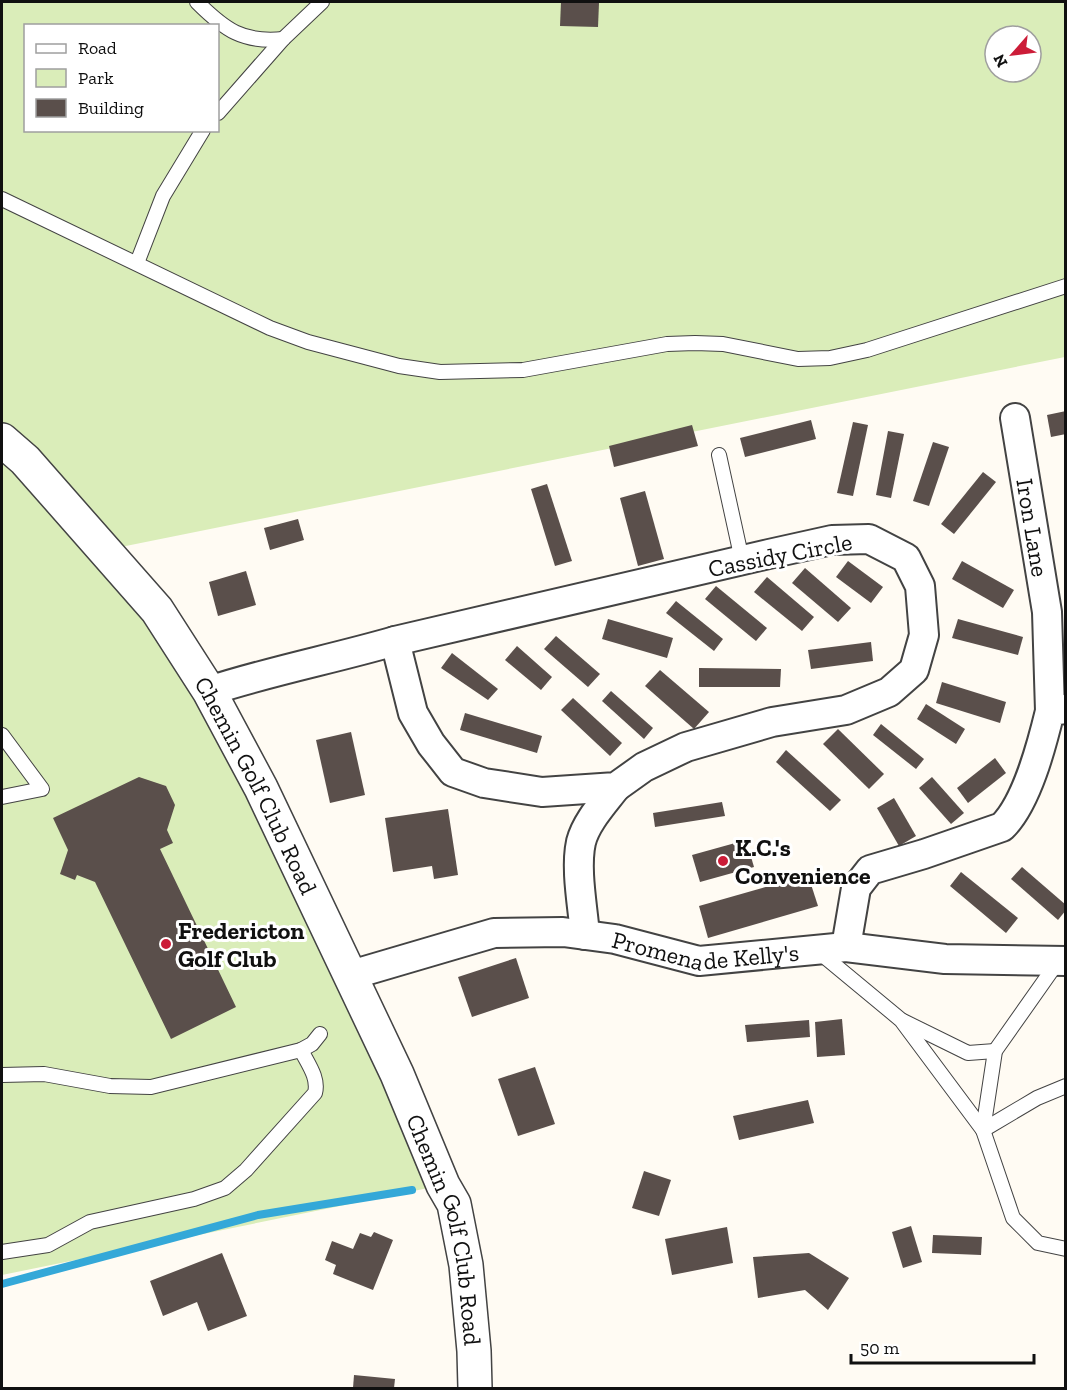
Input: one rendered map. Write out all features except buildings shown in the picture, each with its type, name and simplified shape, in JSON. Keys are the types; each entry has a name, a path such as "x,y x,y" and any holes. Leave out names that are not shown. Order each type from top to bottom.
{"street":[{"name":"Iron Lane","path":"846,947 856,888 870,870 986,833 1002,826 1010,819 1058,710 1047,612 1015,418"},
{"name":"Chemin Golf Club Road","path":"2,440 25,460 157,610 209,691 261,788 397,1074 443,1185 454,1204 466,1265 475,1389"},
{"name":"Cassidy Circle","path":"209,691 256,676 396,641 832,540 869,539 906,558 920,586 922,605 924,635 914,670 889,692 846,710 772,722 686,747 644,767 616,787 596,813 581,841 585,935"},
{"path":"396,641 413,713 431,744 453,772 484,783 542,792 616,787"},
{"name":"Promenade Kelly's","path":"351,975 494,933 563,932 615,939 699,961 846,947 945,959 1061,962"}],"lane":[{"path":"197,2 229,30 247,39 263,41 283,39"},
{"path":"219,112 283,39 322,2"},
{"path":"137,263 163,196 202,132"},
{"path":"2,200 270,328 308,342 399,366 450,373 523,370 667,345 695,343 723,344 798,359 830,358 867,351 1065,286"},
{"path":"719,455 742,560"},
{"path":"2,735 42,789 2,797"},
{"path":"815,949 901,1020 968,1053 995,1051"},
{"path":"983,1130 995,1051 1061,962"},
{"path":"901,1020 983,1130 1013,1218 1038,1243 1065,1248"},
{"path":"2,1075 44,1074 110,1086 152,1088 302,1050 312,1044 320,1034"},
{"path":"2,1252 48,1245 97,1220 194,1199 225,1188 246,1170 315,1094 317,1086 302,1050"},
{"path":"983,1130 1037,1098 1065,1086"}],"green space":[{"name":"Fredericton Golf Club","path":"2,2 1065,2 1065,357 106,550 157,610 443,1185 2,1275"}],"waterway":[{"path":"2,1284 258,1215 412,1190"}],"place":[{"name":"K.C.'s Convenience","path":"723,861"},
{"name":"Fredericton Golf Club","path":"166,944"}]}
